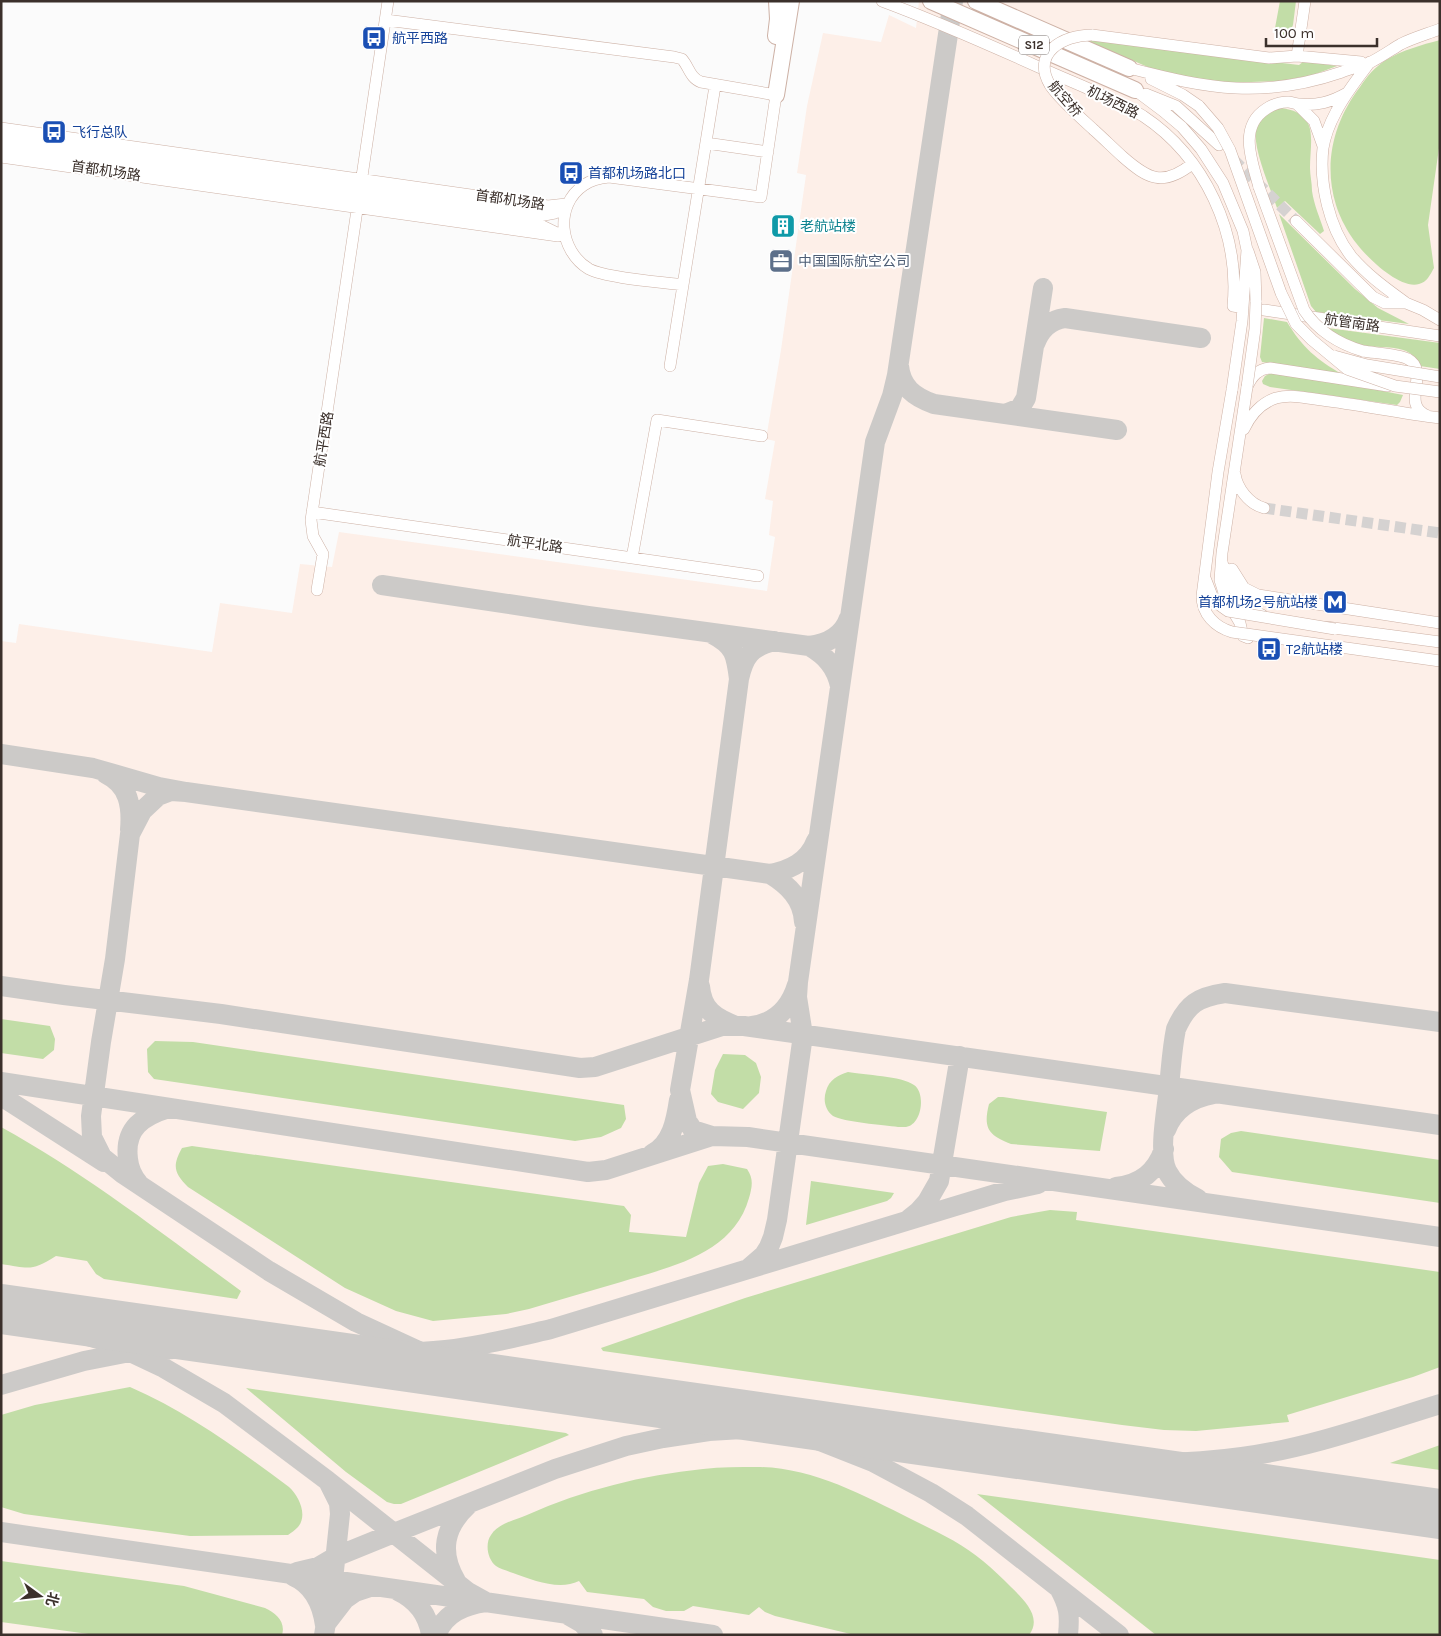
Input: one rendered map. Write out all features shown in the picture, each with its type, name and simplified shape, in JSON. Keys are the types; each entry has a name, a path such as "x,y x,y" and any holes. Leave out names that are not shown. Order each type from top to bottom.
{"highway":[{"path":"777,1 780,45"},
{"path":"771,94 780,45 791,1"},
{"name":"S12","path":"931,1 1135,90"},
{"name":"S12","path":"976,1 1129,68"}],"street":[{"name":"航平西路","path":"317,590 322,554 313,536 311,520 388,1"},
{"name":"机场西路","path":"882,1 1024,60 1124,106 1156,126 1192,164 1211,191 1231,246 1235,274 1236,306"},
{"path":"1297,56 1305,1"},
{"path":"386,20 674,57 682,59 696,80 715,86 771,94 768,152 761,197 609,177 595,179 583,186 574,194 568,204 564,227 566,245 577,261 590,270 606,274 683,285"},
{"path":"1129,68 1198,84 1224,88 1264,89 1311,82 1370,62 1400,45 1421,36 1440,31"},
{"name":"航空桥","path":"1192,164 1181,172 1167,178 1150,176 1130,163 1050,86 1045,68 1053,48 1059,42 1078,36 1092,35 1269,58 1297,56 1351,62 1370,62"},
{"path":"1370,62 1348,92 1333,118 1324,146 1322,163 1326,196 1340,237 1350,254 1406,304"},
{"path":"1129,68 1179,93 1199,106 1218,128 1230,150 1290,313 1296,324 1341,365 1353,372 1395,386"},
{"path":"670,366 715,86"},
{"path":"1135,90 1176,106 1219,145"},
{"path":"1135,90 1163,110 1182,127 1209,161 1228,194 1255,272 1260,306 1255,328 1222,553 1221,585 1230,607 1240,623 1244,637 1440,662"},
{"path":"1348,92 1318,105 1288,102 1270,107 1262,112 1249,133 1249,147 1259,186 1304,310 1312,321 1346,346 1404,358 1412,362 1417,372 1415,396 1418,409 1424,414 1435,417"},
{"path":"1298,104 1314,121 1324,146"},
{"name":"首都机场路","path":"1,128 263,166 470,223 565,237"},
{"name":"首都机场路","path":"1,138 145,163"},
{"path":"706,143 768,152"},
{"name":"首都机场路","path":"1,146 145,163 457,207 539,216 555,213 568,204"},
{"path":"157,178 145,163 161,151"},
{"name":"首都机场路","path":"1,157 259,193 476,196 548,206 568,204"},
{"path":"259,193 272,180 263,166"},
{"path":"470,223 457,207 476,196"},
{"name":"首都机场路","path":"457,207 536,223 565,237"},
{"path":"1296,220 1373,297 1386,303 1406,304 1423,310 1440,320"},
{"path":"1246,244 1242,321 1204,574 1203,608 1211,620 1226,630 1440,662"},
{"name":"航管南路","path":"1260,306 1440,336"},
{"path":"1423,310 1440,309"},
{"path":"1332,355 1367,365 1440,377"},
{"path":"1247,387 1256,374 1270,368 1337,377 1382,386 1440,392"},
{"path":"1237,450 1252,414 1265,404 1279,397 1298,396 1435,417"},
{"path":"1393,411 1408,407 1415,396"},
{"path":"632,558 657,420 762,436"},
{"path":"1234,470 1237,484 1241,491 1255,504 1264,508"},
{"name":"航平北路","path":"312,512 758,576"},
{"path":"1222,553 1224,568 1237,596 1244,605 1258,614 1277,619 1440,643"},
{"path":"1222,553 1244,588 1253,593 1440,623"},
{"path":"1204,574 1214,601 1220,607 1229,611 1316,626 1440,643"}],"shaded area":[{"path":"919,1 1440,1 1440,1635 1,1635 1,641 16,643 19,624 212,652 220,603 292,613 300,564 332,567 339,532 767,591 775,537 769,535 773,501 765,499 775,441 766,439 806,175 797,173 807,106 823,33 881,42 889,15 916,28"}],"green space":[{"path":"1280,1 1296,1 1293,25 1288,36 1279,39 1275,28"},
{"path":"1083,39 1299,65 1304,61 1337,66 1313,75 1280,81 1222,83 1157,71"},
{"path":"1440,40 1440,141 1428,225 1434,268 1424,282 1410,284 1391,276 1371,260 1356,243 1342,221 1332,189 1331,158 1333,143 1343,114 1371,72 1386,60 1399,53"},
{"path":"1281,108 1302,116 1310,129 1312,191 1324,231 1320,234 1285,201 1277,208 1262,167 1256,144 1257,126 1264,116"},
{"path":"1279,214 1355,289 1378,308 1409,324 1316,312 1311,306"},
{"path":"1264,318 1287,322 1298,339 1311,352 1342,374 1262,362 1260,357"},
{"path":"1328,328 1440,343 1440,369 1420,366 1416,358 1402,350 1360,345 1339,336"},
{"path":"1271,373 1347,384 1403,395 1397,405 1270,387 1263,384 1262,381 1265,376"},
{"path":"1,1019 50,1026 55,1039 54,1050 43,1059 1,1053"},
{"path":"155,1041 193,1042 624,1105 626,1119 621,1128 601,1137 575,1141 154,1079 148,1072 147,1049"},
{"path":"723,1054 745,1055 756,1063 761,1077 759,1093 743,1109 718,1102 711,1094 715,1070"},
{"path":"848,1072 892,1078 914,1085 918,1089 921,1101 916,1121 906,1127 898,1127 854,1122 833,1116 825,1105 826,1091 834,1078"},
{"path":"998,1097 1107,1112 1100,1151 1011,1144 1003,1141 992,1134 987,1125 989,1104"},
{"path":"1,1127 94,1184 241,1291 237,1299 104,1279 96,1274 87,1261 56,1256 41,1265 30,1268 1,1264"},
{"path":"1241,1131 1440,1160 1440,1203 1232,1172 1219,1157 1221,1139 1231,1133"},
{"path":"192,1146 624,1206 631,1215 629,1232 686,1237 699,1183 708,1166 723,1164 747,1169 751,1176 752,1187 741,1217 729,1233 714,1246 678,1264 529,1309 506,1314 433,1321 396,1311 345,1288 188,1187 177,1173 176,1165 182,1148"},
{"path":"811,1181 894,1193 887,1201 806,1225"},
{"path":"1050,1210 1077,1212 1076,1220 1440,1272 1440,1367 1287,1415 1289,1422 1196,1431 1164,1430 1122,1425 603,1351 601,1348 745,1298 1011,1217"},
{"path":"130,1387 193,1420 289,1487 296,1495 301,1506 302,1517 298,1527 288,1535 190,1536 24,1514 1,1507 1,1415 35,1405"},
{"path":"246,1388 566,1433 569,1435 401,1504 394,1504 387,1502 346,1472"},
{"path":"1440,1445 1440,1470 1390,1463"},
{"path":"757,1467 797,1472 836,1484 957,1543 990,1567 1026,1603 1033,1615 1034,1622 1029,1635 855,1635 775,1616 759,1607 749,1615 693,1606 684,1611 666,1611 653,1607 644,1599 587,1592 579,1581 571,1584 555,1585 529,1579 498,1567 493,1563 489,1555 489,1538 494,1531 507,1522 591,1491 658,1475 710,1468"},
{"path":"977,1494 1440,1560 1440,1635 1156,1635"},
{"path":"1,1561 184,1586 265,1608 273,1612 283,1626 282,1635 96,1635 1,1622"}],"taxiway":[{"path":"749,1268 764,1255 769,1247 777,1220 803,1035 797,997 798,982 875,442 892,396 897,375 953,1"},
{"path":"1005,414 1020,408 1026,398 1043,288"},
{"path":"1035,344 1046,326 1054,321 1065,318 1201,338"},
{"path":"899,366 902,380 910,390 920,398 934,404 1117,430"},
{"path":"382,585 588,616 809,646 833,638 843,630 849,618"},
{"path":"712,634 730,647 737,664 739,679 746,658 760,646 774,641"},
{"path":"809,646 820,654 833,668 840,686"},
{"path":"712,1136 693,1130 687,1121 680,1090 699,980 739,679"},
{"path":"1,754 93,768 159,787 186,792 770,874 783,883 798,900 804,922"},
{"path":"106,774 120,784 124,790 129,805 130,830"},
{"path":"186,792 171,791 158,796 142,811 130,834 115,959 91,1116 92,1137 102,1157 123,1174 269,1271 356,1322 421,1352 542,1386"},
{"path":"770,874 798,864 813,848 816,841"},
{"path":"752,1026 768,1022 781,1013 790,1001 797,985"},
{"path":"1,986 221,1014 580,1068 595,1067 722,1026 744,1026 1440,1125"},
{"path":"700,986 701,994 711,1012 722,1020 736,1026"},
{"path":"1198,1199 1176,1184 1167,1171 1163,1153 1176,1029 1184,1013 1194,1003 1225,993 1440,1022"},
{"path":"909,1219 927,1202 939,1181 960,1056"},
{"path":"1,1082 588,1172 606,1170 712,1136 748,1137 1440,1237"},
{"path":"1166,1130 1179,1110 1198,1098 1214,1094"},
{"path":"1,1096 104,1162"},
{"path":"652,1154 659,1150 669,1138 679,1100"},
{"path":"139,1184 129,1166 128,1159 129,1139 132,1131 144,1119 169,1108"},
{"path":"1116,1187 1133,1183 1146,1176 1157,1164 1164,1149"},
{"path":"280,1349 337,1353 415,1353 449,1350 507,1339 551,1329 1005,1191 1038,1184"},
{"path":"1,1310 111,1343 164,1368 224,1403 328,1481 468,1592 486,1602 470,1605 456,1611 445,1621 436,1635"},
{"path":"1,1385 84,1361 130,1352 245,1344"},
{"path":"1071,1461 1157,1463 1221,1460 1242,1457 1317,1442 1440,1404"},
{"path":"297,1572 318,1567 335,1557 555,1469 626,1446 709,1431 779,1427 847,1430"},
{"path":"802,1434 873,1462 931,1493 967,1516 1119,1635"},
{"path":"324,1635 333,1580 340,1514 339,1503 329,1483"},
{"path":"456,1581 447,1560 447,1540 454,1522 468,1505"},
{"path":"1,1532 713,1635"},
{"path":"293,1576 312,1590 316,1596 322,1610 325,1625 345,1599 355,1592 373,1586"},
{"path":"1059,1588 1068,1611 1068,1635"},
{"path":"398,1591 416,1603 424,1614 430,1627 431,1635"},
{"path":"568,1615 582,1623 593,1635"}],"runway":[{"path":"1,1309 1440,1514"}],"tunnel":[{"path":"1233,159 1296,221"},
{"path":"1264,508 1440,533"}],"place":[{"name":"航平西路","path":"374,38"},
{"name":"飞行总队","path":"54,132"},
{"name":"首都机场路北口","path":"571,173"},
{"name":"老航站楼","path":"783,226"},
{"name":"中国国际航空公司","path":"781,261"},
{"name":"首都机场2号航站楼","path":"1335,602"},
{"name":"T2航站楼","path":"1269,649"}]}
